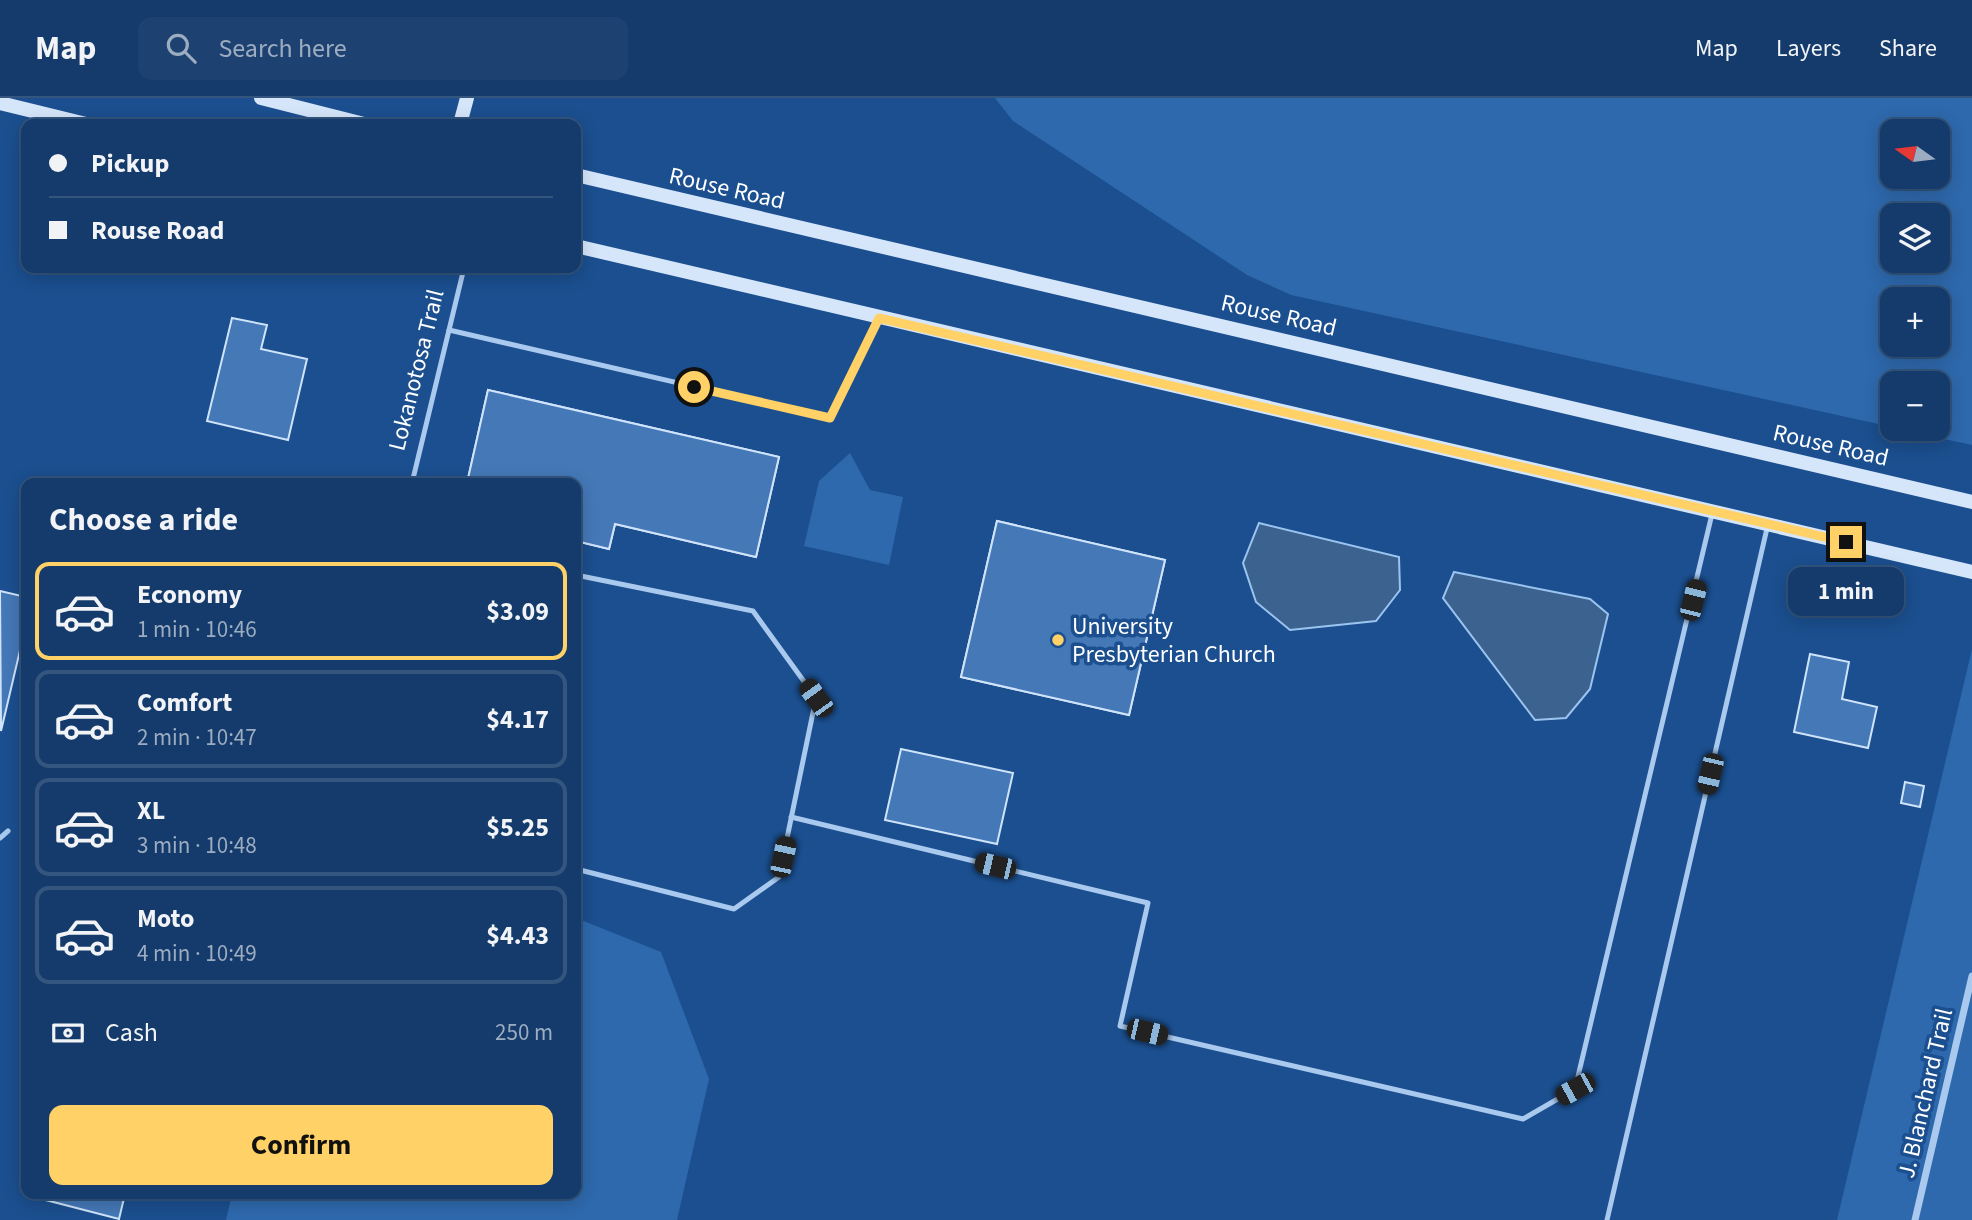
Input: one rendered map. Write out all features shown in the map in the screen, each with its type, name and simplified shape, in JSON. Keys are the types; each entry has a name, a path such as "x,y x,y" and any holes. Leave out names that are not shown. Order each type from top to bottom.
{"street":[{"path":"261,98 344,119"},
{"path":"461,119 467,98"},
{"path":"0,103 66,119"},
{"name":"Rouse Road","path":"581,176 1972,502"},
{"path":"581,247 1972,572"},
{"name":"J. Blanchard Trail","path":"1915,1220 1972,976"}],"lane":[{"name":"Lokanotosa Trail","path":"413,478 463,273"},
{"path":"449,330 830,418 879,318"},
{"path":"791,817 1148,904 1120,1026 1523,1119 1575,1089 1655,747 1705,551 1712,511"},
{"path":"1607,1220 1768,524"},
{"path":"581,576 753,611 816,698 779,877 734,909 581,870"},
{"path":"0,838 8,831"}],"shaded area":[{"path":"995,98 1972,98 1972,445 1950,440 1950,371 1880,371 1880,424 1291,295 1247,275 1013,121"},
{"path":"850,453 870,490 903,497 889,565 804,546 819,481"},
{"path":"1259,523 1399,557 1400,590 1376,621 1290,630 1256,602 1243,563"},
{"path":"1454,572 1590,599 1608,614 1590,689 1566,718 1535,720 1443,598"},
{"path":"1972,649 1972,1220 1837,1220"},
{"path":"581,920 661,952 709,1079 677,1220 226,1220 231,1199 581,1199"}],"building":[{"path":"232,318 267,325 261,349 307,359 288,440 207,421"},
{"path":"488,390 779,457 756,557 615,524 609,549 581,542 581,478 468,478"},
{"path":"488,390 779,457 756,557 615,524 609,549 581,542 581,478 468,478"},
{"name":"University Presbyterian Church","path":"997,521 1165,560 1129,715 961,677"},
{"name":"University Presbyterian Church","path":"997,521 1165,560 1129,715 961,677"},
{"path":"0,591 21,596 21,646 1,731"},
{"path":"1810,654 1849,662 1842,699 1877,707 1868,748 1794,732"},
{"path":"901,749 1013,773 997,844 885,820"},
{"path":"1905,782 1924,786 1920,807 1901,803"},
{"path":"42,1199 124,1199 119,1219"}],"place":[{"name":"University Presbyterian Church","path":"1058,640"}],"route":[{"path":"694,387 830,418 879,318 1846,542"}]}
